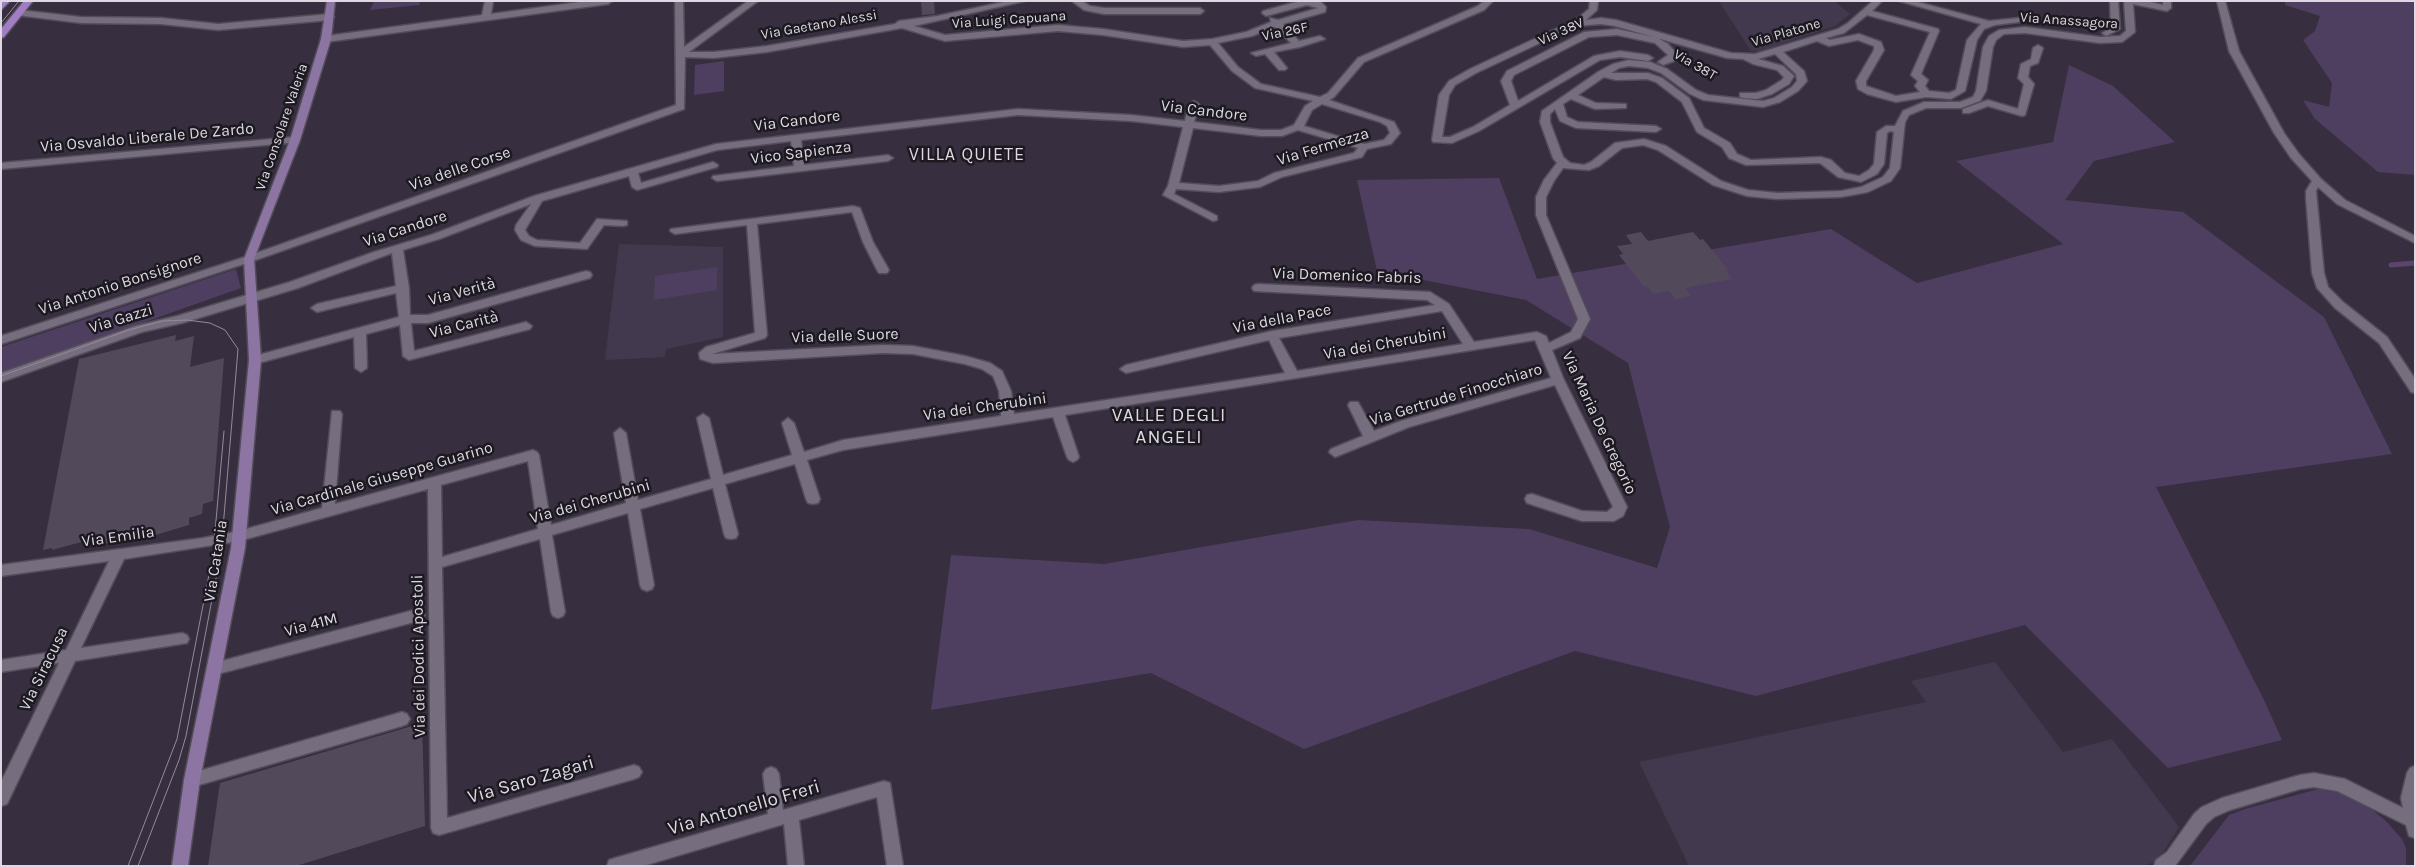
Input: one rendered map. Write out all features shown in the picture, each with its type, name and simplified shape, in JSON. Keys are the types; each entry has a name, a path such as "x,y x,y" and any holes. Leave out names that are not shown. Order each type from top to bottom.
{"main road":[{"path":"1,7 6,1"},
{"path":"1,35 29,1"},
{"name":"Via Consolare Valeria","path":"250,259 295,140 326,39 332,1"},
{"name":"Via Catania","path":"179,864 192,780 239,536 256,360 250,259"}],"street":[{"path":"486,18 489,1"},
{"path":"326,39 486,18 552,5 608,1"},
{"path":"679,1 680,54"},
{"path":"680,54 743,5 754,1"},
{"path":"961,1 962,13"},
{"name":"Via Gaetano Alessi","path":"680,54 703,56 749,52 1021,1"},
{"path":"1076,1 1086,8 1104,11 1200,11"},
{"path":"1364,147 1298,127 1308,108 1331,95 1360,60 1481,8 1488,1"},
{"path":"1569,26 1590,14 1595,1"},
{"name":"Via Platone","path":"1595,1 1606,11 1635,27"},
{"name":"Via Platone","path":"1569,26 1601,21 1635,27 1719,53 1747,58 1778,52 1846,28 1878,1"},
{"path":"1903,1 1987,23 2016,20"},
{"path":"2106,33 2116,28 2114,1"},
{"name":"Via Anassagora","path":"1562,163 1574,168 1585,168 1595,164 1619,145 1644,142 1662,148 1717,183 1747,193 1777,196 1853,192 1873,187 1891,174 1896,162 1900,122 1906,112 1917,106 1961,105 1977,99 1981,91 1988,47 1992,38 2002,32 2025,30 2110,40 2127,37 2132,29 2128,1"},
{"path":"2132,1 2167,8 2167,1"},
{"path":"2221,1 2231,43 2248,78 2279,133 2317,181 2351,208 2399,230 2415,240"},
{"name":"Via Luigi Capuana","path":"899,24 945,38 1058,28 1103,32 1174,44 1212,42 1249,34 1277,23 1318,12 1322,10 1322,7 1317,3 1307,2 1266,12 1277,23"},
{"path":"1866,12 1935,31 1916,75 1923,80 1920,86 1926,94"},
{"path":"19,13 81,20 161,21 218,27 330,17"},
{"path":"1277,23 1297,45"},
{"path":"1818,38 1833,43 1858,37 1878,44 1880,50 1861,81 1861,87 1870,92 1896,99 1926,94 1951,96 1958,93 1972,40 1981,26 1987,23"},
{"name":"Via 38T","path":"1569,26 1472,71 1452,83 1444,95 1437,140 1456,138 1515,107 1597,58 1627,54 1663,62 1701,87 1718,93 1757,96 1769,92 1788,79 1787,73 1780,68 1747,58"},
{"name":"Via 38V","path":"1515,107 1506,81 1510,73 1587,34 1616,32 1658,41 1673,55 1671,59 1663,62"},
{"name":"Via 26F","path":"1256,53 1320,39"},
{"path":"1212,42 1235,69 1263,89 1320,102"},
{"path":"1932,105 1943,110 1957,112 1974,110 1988,103 2022,113 2029,84 2023,78 2026,64 2035,61 2038,48"},
{"path":"1268,51 1282,68"},
{"path":"1545,348 1576,335 1584,320 1541,216 1541,197 1549,180 1562,163 1558,158 1544,118 1548,110 1601,74 1622,64 1644,64 1664,71 1693,92 1706,98 1763,104 1777,100 1795,89 1802,81 1801,73 1778,52"},
{"name":"Via delle Corse","path":"250,259 681,107 680,54"},
{"path":"1601,74 1616,77 1648,76 1659,80 1686,100 1700,130 1726,145 1732,156 1750,163 1821,160 1827,162 1842,175 1861,179 1873,172 1879,164 1882,132 1888,128 1899,130"},
{"path":"1570,95 1595,106 1623,106"},
{"name":"Via Fermezza","path":"1172,186 1202,189 1248,186 1268,181 1278,175 1358,155 1364,147 1388,142 1395,133 1393,126 1383,120 1320,102"},
{"path":"1558,103 1563,119 1576,125 1656,129"},
{"path":"1194,104 1172,186 1168,194 1212,218"},
{"name":"Via Candore","path":"252,298 436,237 538,198 716,147 1018,112 1131,118 1267,134 1290,131 1298,127"},
{"path":"796,137 799,169"},
{"name":"Via Osvaldo Liberale De Zardo","path":"1,166 295,140"},
{"name":"Vico Sapienza","path":"717,178 888,158"},
{"path":"632,170 637,187 713,165"},
{"path":"2317,181 2311,191 2311,198 2318,273 2323,288 2339,304 2383,340 2415,389"},
{"path":"538,198 536,205 520,230 525,238 535,243 583,247 601,221 623,223"},
{"path":"675,231 856,210 868,242 883,270"},
{"name":"Via delle Suore","path":"752,223 761,335 710,350 704,355 706,358 883,349 913,350 965,360 986,366 998,374 1005,391 1008,420"},
{"path":"397,249 406,319"},
{"name":"Via Antonio Bonsignore","path":"1,340 250,259"},
{"name":"Via Verità","path":"256,360 406,319 428,319 586,275"},
{"path":"318,308 403,288"},
{"name":"Via Domenico Fabris","path":"1258,288 1430,296 1445,307 1470,346"},
{"name":"Via Gazzi","path":"1,378 139,328 178,320 252,298"},
{"name":"Via della Pace","path":"1126,369 1272,335 1445,307"},
{"name":"Via Carità","path":"406,319 409,356 526,326"},
{"path":"360,332 361,368"},
{"path":"1272,335 1293,376"},
{"name":"Via dei Cherubini","path":"435,564 843,445 1058,413 1537,336 1542,339 1545,348"},
{"name":"Via Maria De Gregorio","path":"1532,499 1582,516 1609,518 1618,512 1620,507 1558,380 1545,348"},
{"name":"Via Gertrude Finocchiaro","path":"1335,452 1405,424 1558,380"},
{"path":"1354,405 1371,438"},
{"path":"1058,413 1073,457"},
{"path":"328,512 336,414"},
{"path":"703,418 731,534"},
{"path":"788,423 813,499"},
{"path":"620,433 647,585"},
{"name":"Via Cardinale Giuseppe Guarino","path":"239,536 534,455 545,532"},
{"name":"Via dei Dodici Apostoli","path":"434,483 439,828"},
{"path":"545,532 558,612"},
{"name":"Via Emilia","path":"1,571 203,543 239,536"},
{"name":"Via Siracusa","path":"1,799 119,555"},
{"name":"Via 41M","path":"214,669 418,615"},
{"path":"1,666 182,639"},
{"path":"192,780 402,719"},
{"name":"Via Saro Zagari","path":"439,828 634,772"},
{"path":"2413,825 2409,798 2415,773"},
{"path":"771,774 796,866"},
{"path":"2162,866 2173,857 2200,819 2208,812 2228,803 2300,782 2314,780 2339,784 2413,825"},
{"name":"Via Antonello Freri","path":"615,866 654,860 783,817 884,788 895,866"}],"shaded area":[{"path":"374,1 421,1 419,5 370,10"},
{"path":"1719,1 1834,1 1850,14 1835,26 1760,51 1751,51"},
{"path":"2285,1 2415,1 2415,175 2378,172 2315,119 2303,100 2329,107 2332,83 2303,40 2315,31 2320,16 2285,5"},
{"path":"724,61 724,91 694,95 695,65"},
{"path":"2069,65 2113,86 2175,142 2094,161 2065,200 2183,212 2324,317 2392,454 2156,487 2264,700 2282,740 2168,768 2025,625 1756,696 1575,651 1304,749 1151,673 931,710 951,555 1104,564 1358,520 1529,529 1657,568 1670,527 1628,363 1526,300 1377,271 1357,180 1499,178 1537,279 1831,229 1917,283 2063,244 1956,161 2053,142"},
{"path":"619,244 723,247 723,337 666,349 665,357 605,360"},
{"path":"717,267 717,290 654,300 655,276"},
{"path":"236,269 241,288 1,373 1,347"},
{"path":"1995,662 2063,752 2112,739 2179,827 2166,848 2154,862 2145,866 1689,866 1639,762 1926,702 1911,681"},
{"path":"2318,789 2344,794 2370,808 2385,820 2402,839 2406,848 2406,866 2190,866 2229,815"}],"building":[{"path":"921,1 934,1 935,14 922,15"},
{"path":"1641,232 1648,241 1693,232 1700,240 1703,239 1729,271 1726,271 1732,279 1685,288 1691,296 1675,299 1669,291 1653,294 1647,286 1644,287 1619,255 1623,254 1617,246 1632,244 1626,235"},
{"path":"176,335 175,341 194,336 190,367 224,358 213,501 203,504 202,514 189,518 189,525 132,542 133,536 94,547 96,538 52,550 52,548 43,550 79,359"},
{"path":"422,723 425,826 296,866 208,866 220,783"}],"waterway":[{"path":"2391,265 2415,263"}],"tram line":[{"path":"1,23 19,1"},
{"path":"1,376 129,330 162,321 187,320 210,323 225,330 238,349 221,552 186,736 179,760 138,866"},
{"path":"128,866 177,739 213,554 224,431"}],"district":[{"name":"VILLA QUIETE","path":"967,155"},
{"name":"VALLE DEGLI ANGELI","path":"1169,427"}]}
